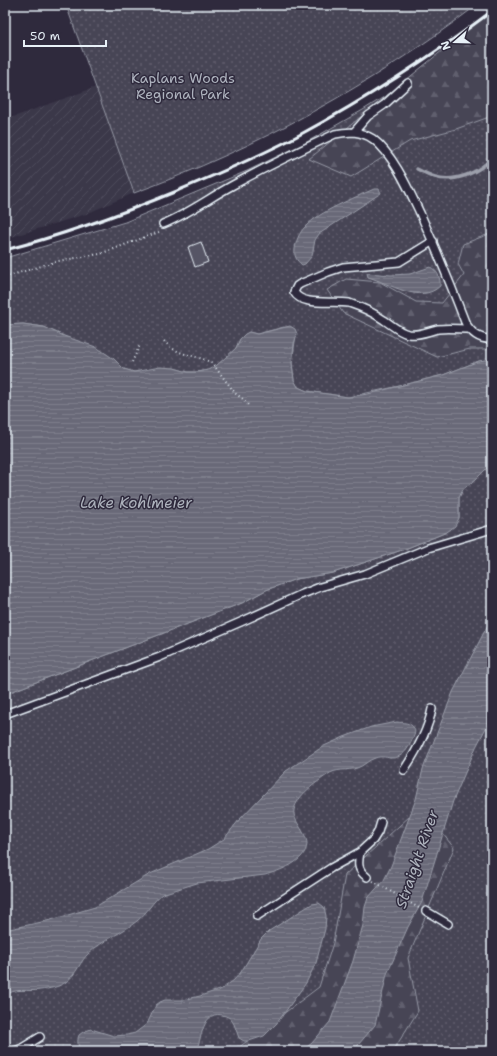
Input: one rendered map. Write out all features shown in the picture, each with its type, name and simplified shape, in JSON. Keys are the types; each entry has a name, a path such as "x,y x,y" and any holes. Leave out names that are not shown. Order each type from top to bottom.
{"lane":[{"path":"354,132 368,116 384,105 408,83"},
{"path":"164,226 258,172 324,139 344,132 363,133 373,139 382,148 402,177 433,240 469,329 478,336 492,339"},
{"path":"433,240 399,262 356,265 338,268 300,284 294,292 299,298 308,301 347,303 356,306 368,311 401,332 408,334 420,334 440,329 469,329"},
{"path":"5,714 160,657 307,592 365,574 428,548 492,529"},
{"path":"404,770 416,751 428,723 432,709"},
{"path":"257,916 360,852 373,840 378,832 381,822"},
{"path":"360,852 358,866 362,874 367,878"},
{"path":"426,911 448,924"},
{"path":"15,1051 40,1037"}],"path":[{"path":"5,277 58,261 100,254 164,226"},
{"path":"164,341 169,346 186,355 212,363 236,394 248,405"},
{"path":"132,362 140,345"},
{"path":"367,878 426,911"}],"shaded area":[{"path":"96,87 134,193 86,214 5,239 5,120"}],"green space":[{"name":"Kaplans Woods Regional Park","path":"66,5 477,5 397,61 313,112 225,156 134,193"},
{"path":"492,10 492,116 456,129 410,141 351,177 309,159"},
{"path":"492,24 492,359 479,361 443,375 348,397 307,391 298,387 294,380 292,363 296,334 284,327 257,334 249,332 240,339 236,348 227,357 216,366 208,370 188,372 174,368 134,372 124,369 114,359 44,327 23,324 5,325 5,258 125,222 247,171 305,143 363,110 419,75"},
{"path":"492,233 492,349 470,349 437,357 343,313 327,290 346,279 380,282 416,302 442,303 464,275 458,264 463,244"},
{"path":"492,463 492,1051 5,1051 5,694 242,603 266,590 296,579 333,573 405,549 447,532 459,518 459,497 463,489 476,479"},
{"path":"410,816 431,819 454,848 408,958 418,1011 393,1051 234,1051 319,987 333,943 345,875"}],"water":[{"path":"492,113 492,150 488,141 488,127"},
{"path":"374,189 379,189 381,193 319,234 315,240 312,256 305,264 302,265 297,260 295,256 295,249 298,237 311,221 328,210"},
{"path":"430,267 435,270 438,275 440,286 432,291 423,293 404,291 368,277 367,273 391,275 410,274"},
{"name":"Lake Kohlmeier","path":"23,324 44,327 64,336 96,347 114,359 124,369 134,372 160,367 174,368 188,372 208,370 216,366 236,348 240,339 245,334 249,332 257,334 290,326 295,329 297,334 294,344 292,363 294,380 298,387 307,391 348,397 368,394 443,375 479,361 492,359 492,463 476,479 463,489 459,498 459,518 455,526 447,532 405,549 333,573 296,579 266,590 242,603 5,694 5,325"},
{"name":"Straight River","path":"492,617 492,712 453,801 422,902 408,927 387,974 375,1025 353,1051 302,1051 312,1043 330,1022 353,961 363,925 365,907 368,898 384,880 391,866 416,799 423,769 453,692"},
{"path":"397,722 410,725 415,731 409,747 404,753 394,758 377,757 357,768 338,770 330,773 303,794 299,799 294,810 294,814 305,835 307,844 302,856 297,861 291,865 265,875 197,883 162,894 137,921 100,944 89,953 70,979 66,982 50,988 17,991 9,993 5,996 5,930 51,920 95,907 150,874 208,849 224,839 239,820 286,771 324,746 344,737 371,727"},
{"path":"319,903 324,907 326,916 325,929 316,963 306,983 277,1023 264,1036 249,1041 244,1041 239,1038 230,1018 221,1015 214,1015 209,1018 206,1023 196,1051 83,1051 78,1044 79,1035 91,1029 114,1036 135,1033 147,1024 156,1005 165,1000 183,1000 222,989 234,980 241,972 261,939 269,931 312,904"}],"building":[{"path":"201,242 208,262 195,267 188,247"}],"waterway":[{"path":"486,5 492,14"},
{"path":"417,169 442,179 458,178 481,168 492,157"}],"railway":[{"path":"5,250 71,231 135,208 271,150 375,91 423,60 492,11"}]}
